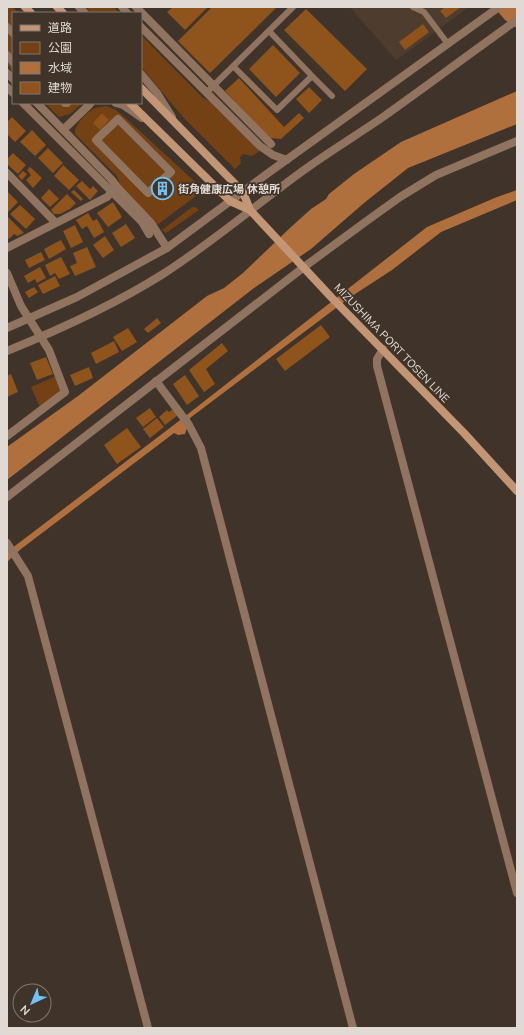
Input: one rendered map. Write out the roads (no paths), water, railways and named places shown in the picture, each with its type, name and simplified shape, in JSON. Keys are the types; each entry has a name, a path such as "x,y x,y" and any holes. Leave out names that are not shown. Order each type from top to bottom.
{"main road":[{"name":"MIZUSHIMA PORT TOSEN LINE","path":"142,89 243,192 250,210 270,232 483,453 517,491"},
{"name":"MIZUSHIMA PORT TOSEN LINE","path":"131,104 230,201 250,210"}],"street":[{"path":"7,328 84,294 167,248 497,9"},
{"path":"142,13 271,144"},
{"path":"7,351 89,315 129,294 162,274 219,235 277,189 338,145 382,118 517,20"},
{"path":"142,28 260,146 273,156 287,160"},
{"path":"142,75 157,93 175,121"},
{"path":"24,104 114,190 151,223 167,248"},
{"path":"38,104 111,179 114,190 142,222 149,234"},
{"path":"63,130 91,104"},
{"path":"118,104 148,121"},
{"path":"118,119 171,172 148,193 96,140 118,119"},
{"path":"7,497 156,381 301,265 436,175 517,141"},
{"path":"7,173 55,224"},
{"path":"7,176 55,224"},
{"path":"7,248 107,197 114,190"},
{"path":"7,273 21,306 49,350 65,392 7,436"},
{"path":"383,349 377,359 377,366 517,893"},
{"path":"156,381 189,425 201,448 352,1028"},
{"path":"9,546 28,576 148,1028"}],"lane":[{"path":"206,93 293,7"},
{"path":"413,7 424,12 448,44"},
{"path":"269,31 332,96"},
{"path":"233,66 277,110 312,76"}],"water":[{"path":"494,7 517,7 517,28 505,20"},
{"path":"517,91 517,124 408,168 364,203 311,249 254,288 7,480 7,447 78,396 207,296 224,288 243,273 311,209 326,199 329,194 354,174 401,142"},
{"path":"517,190 517,200 441,232 392,270 352,296 190,418 185,434 178,435 174,433 21,549 7,562 7,552 179,421 427,227"}],"place":[{"name":"街角健康広場 休憩所","path":"163,189"}]}
